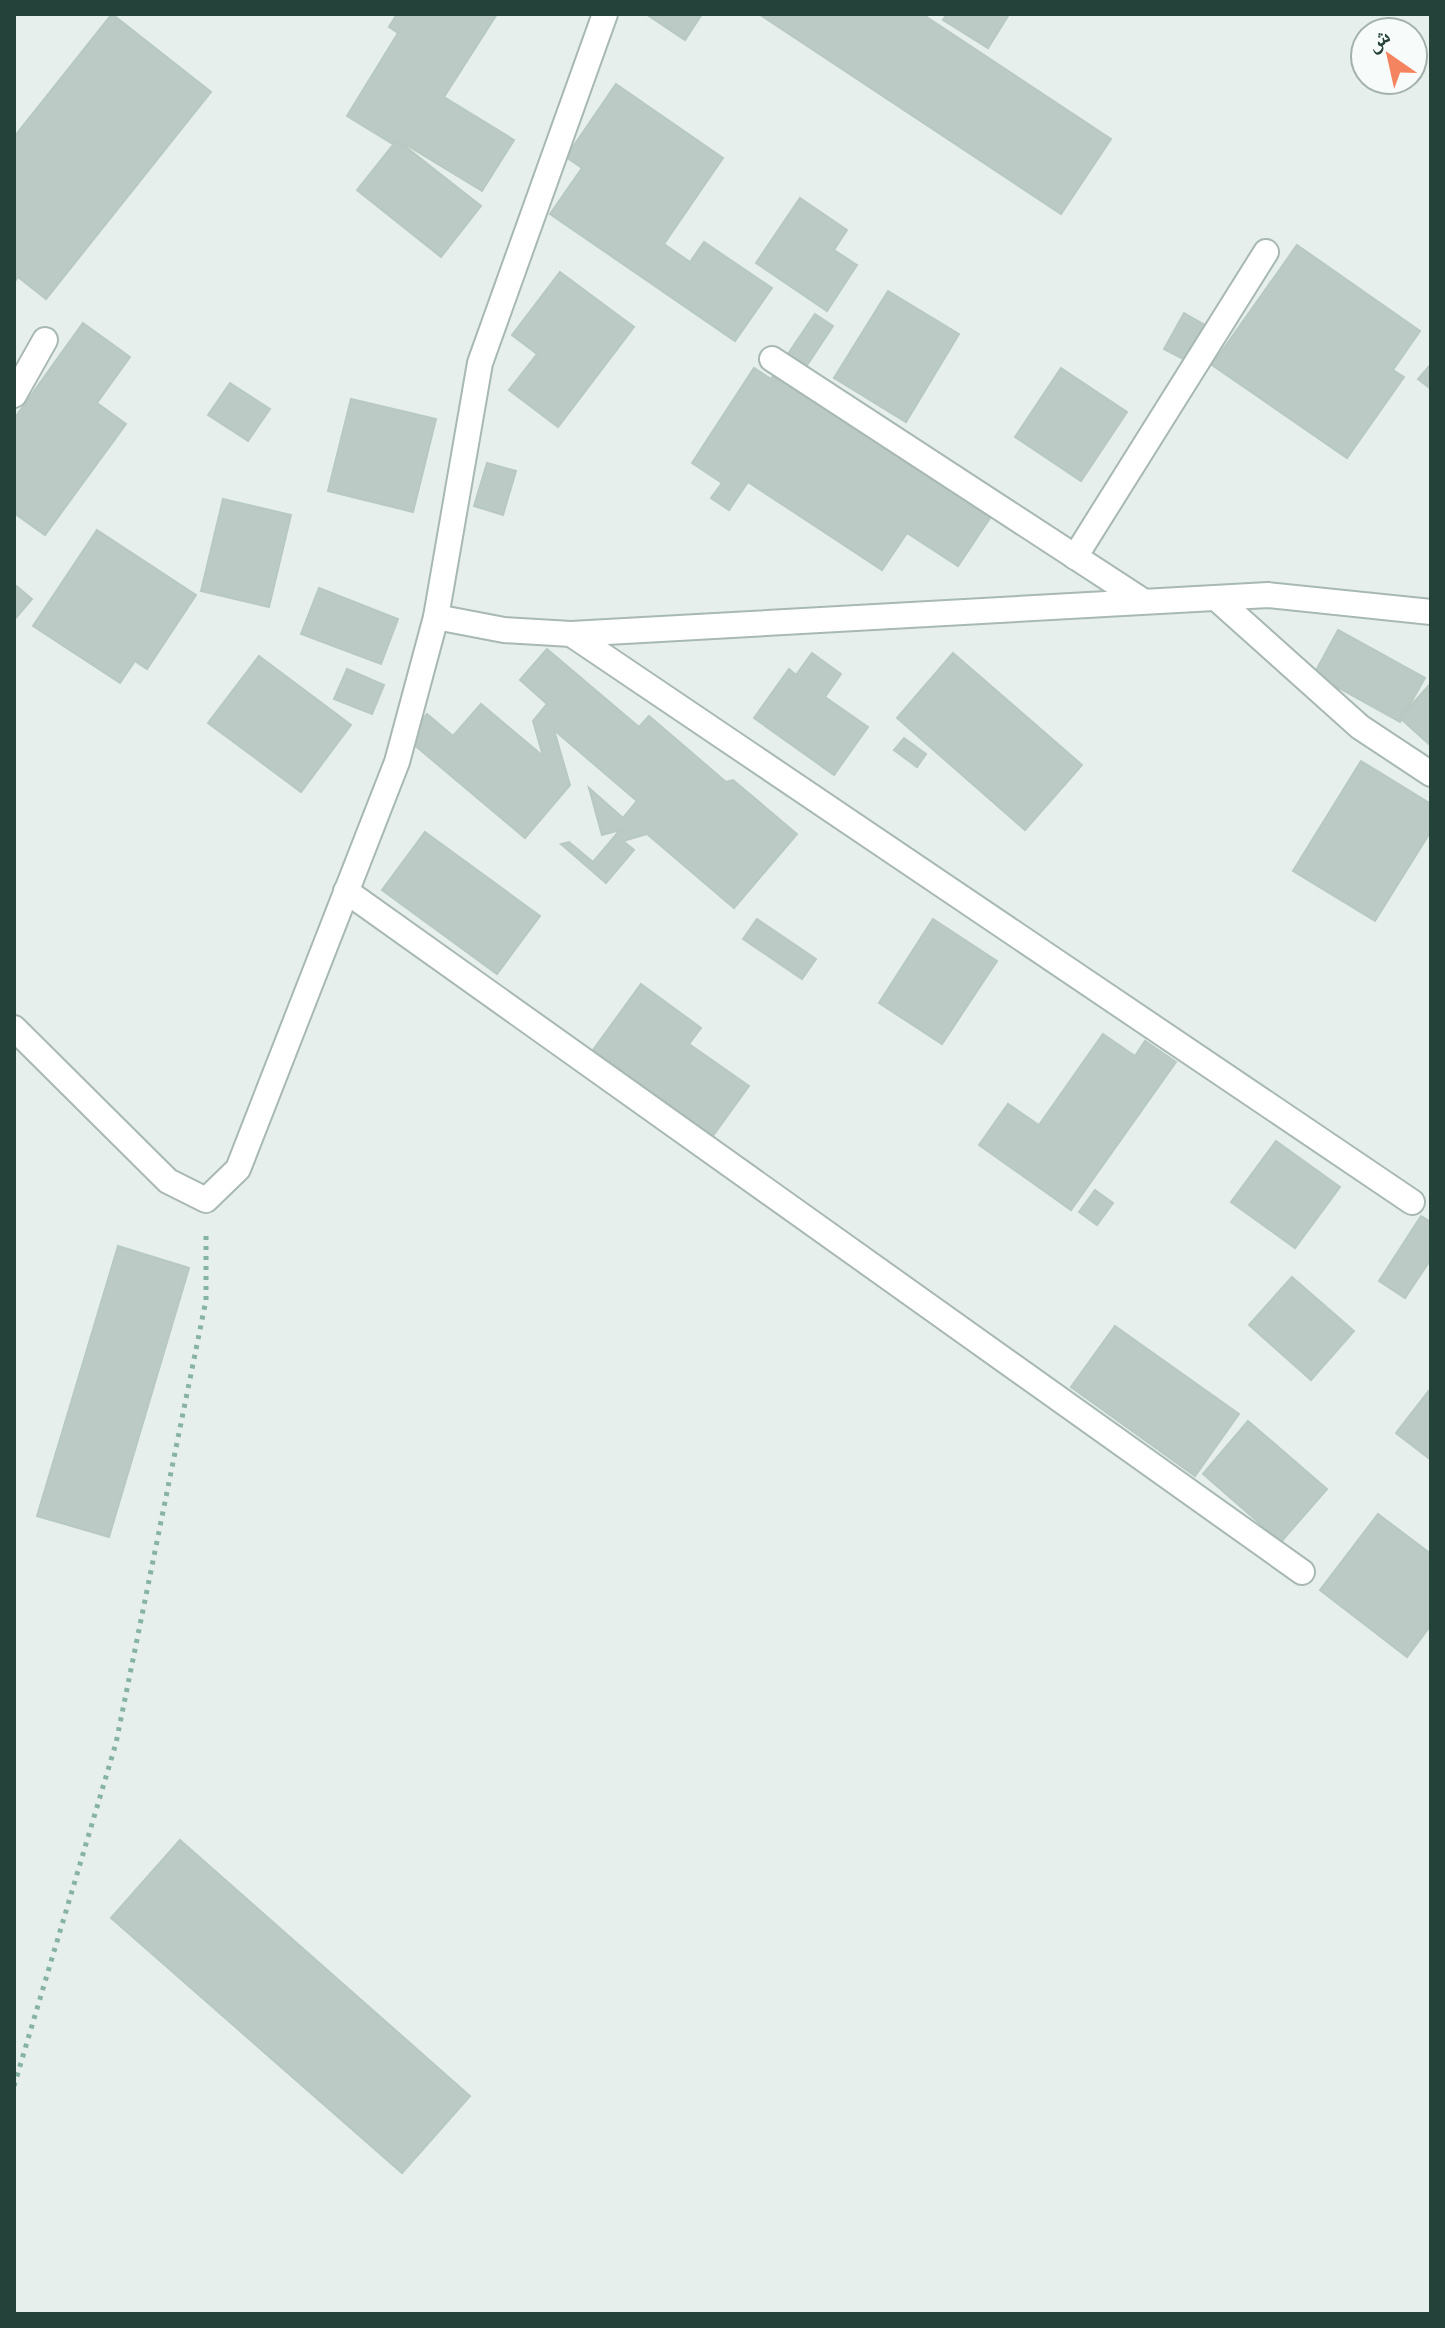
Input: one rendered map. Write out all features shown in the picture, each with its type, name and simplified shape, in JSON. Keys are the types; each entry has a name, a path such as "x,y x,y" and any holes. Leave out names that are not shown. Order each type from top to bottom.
{"street":[{"path":"14,1028 168,1181 206,1200 238,1169 397,762 436,617 480,363 605,14"},
{"path":"1075,557 1266,252"},
{"path":"14,395 45,340"},
{"path":"772,359 1143,601"},
{"path":"436,617 504,630 571,634 1268,595 1431,612"},
{"path":"1216,598 1360,727 1431,774"},
{"path":"571,634 1412,1202"},
{"path":"346,891 1302,1572"}],"path":[{"path":"14,2086 116,1743 206,1300 206,1200"}],"building":[{"path":"112,14 211,92 46,299 18,277 14,283 14,137"},
{"path":"397,14 497,14 444,97 514,140 482,191 408,146 404,151 347,116 398,33 389,27"},
{"path":"646,14 702,14 685,40"},
{"path":"759,14 922,14 1111,139 1061,214"},
{"path":"947,14 1008,16 988,48 943,20"},
{"path":"616,84 723,158 664,244 690,262 704,242 772,288 735,341 550,214 582,168 566,157"},
{"path":"397,140 481,206 441,257 357,190"},
{"path":"800,198 847,230 834,250 857,265 827,311 756,263"},
{"path":"1297,245 1420,331 1393,370 1404,377 1347,458 1212,365"},
{"path":"560,272 634,327 558,427 509,390 537,354 512,335"},
{"path":"888,291 959,334 906,422 834,378"},
{"path":"1184,313 1205,325 1185,360 1164,349"},
{"path":"815,314 833,326 794,385 992,515 958,566 907,533 882,570 748,482 729,510 711,498 722,483 692,463 754,368 771,379"},
{"path":"83,323 130,357 97,403 126,424 45,535 14,513 14,419"},
{"path":"1431,364 1431,389 1418,379"},
{"path":"1061,368 1127,412 1081,481 1015,437"},
{"path":"230,383 270,409 248,441 208,415"},
{"path":"351,399 436,419 413,512 328,491"},
{"path":"487,463 516,471 503,515 474,506"},
{"path":"223,499 291,515 269,607 201,591"},
{"path":"97,530 196,595 147,669 135,661 120,683 33,626"},
{"path":"14,584 32,599 14,620"},
{"path":"319,588 398,619 381,664 301,634"},
{"path":"1338,630 1425,678 1400,722 1314,674"},
{"path":"547,649 639,727 649,716 726,782 733,780 797,834 734,908 647,834 623,841 634,850 606,883 561,844 569,842 593,862 620,830 602,835 589,788 623,818 637,801 554,730 570,785 525,838 406,738 427,714 453,736 481,704 543,756 533,721 547,704 520,680"},
{"path":"812,653 841,674 825,697 868,727 834,775 754,718 789,669 796,675"},
{"path":"953,653 1082,765 1025,830 897,718"},
{"path":"259,656 351,725 301,792 208,723"},
{"path":"347,669 384,685 372,714 334,699"},
{"path":"1431,683 1431,746 1400,718"},
{"path":"904,738 926,754 917,767 894,750"},
{"path":"1361,761 1431,804 1431,831 1375,921 1293,871"},
{"path":"425,832 540,916 497,974 382,890"},
{"path":"757,919 816,959 802,979 743,939"},
{"path":"933,919 997,961 942,1044 879,1003"},
{"path":"641,984 701,1028 689,1044 749,1086 712,1137 593,1050"},
{"path":"1103,1034 1135,1056 1145,1041 1176,1062 1071,1210 979,1145 1008,1104 1039,1125"},
{"path":"1276,1141 1340,1187 1295,1248 1231,1202"},
{"path":"1095,1190 1113,1203 1097,1225 1079,1212"},
{"path":"1421,1216 1431,1222 1431,1259 1405,1298 1379,1281"},
{"path":"118,1246 189,1268 109,1537 37,1516"},
{"path":"1292,1277 1354,1331 1311,1380 1249,1325"},
{"path":"1115,1326 1239,1414 1195,1476 1071,1387"},
{"path":"1431,1388 1431,1460 1396,1433"},
{"path":"1248,1421 1327,1489 1281,1542 1203,1474"},
{"path":"1378,1514 1431,1554 1431,1625 1407,1657 1320,1590"},
{"path":"180,1840 470,2096 402,2173 111,1918"}]}
